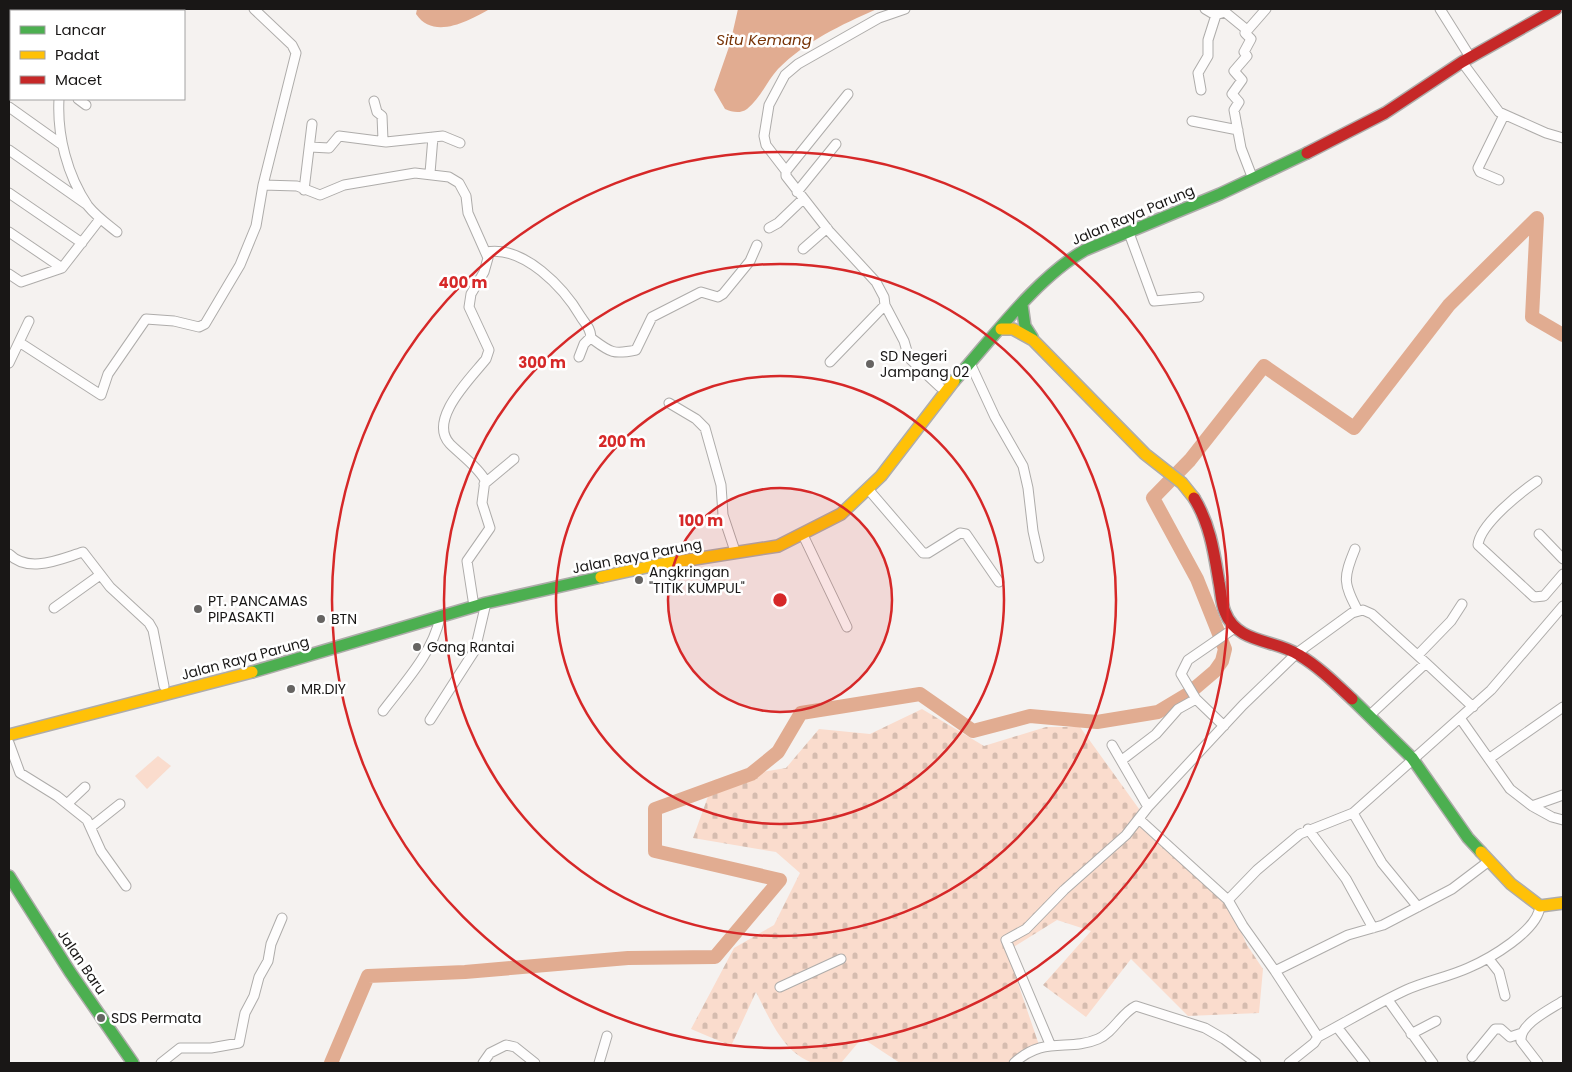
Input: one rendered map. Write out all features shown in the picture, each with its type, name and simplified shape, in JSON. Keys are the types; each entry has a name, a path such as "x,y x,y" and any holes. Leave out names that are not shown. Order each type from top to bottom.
{"main road":[{"name":"Jalan Raya Parung","path":"9,736 297,660 486,603 618,572 777,540 806,529 836,509 876,472 940,387 1018,299 1065,255 1082,244 1250,174 1348,127 1379,110 1542,9"},
{"name":"Jalan Raya Parung","path":"9,728 294,652 473,600 653,559 684,558 778,546 803,535 840,514 881,476 945,392 1022,305 1066,261 1085,250 1220,194 1344,135 1385,113 1464,57 1556,9"},
{"path":"1022,305 1025,326 1033,340 1145,454 1182,484 1204,515 1211,537 1225,613 1231,630 1297,653 1320,669 1370,715 1412,758 1468,838 1512,884 1540,906 1552,906 1563,903"},
{"path":"1001,329 1013,329 1033,340"},
{"name":"Jalan Baru","path":"9,876 70,972 134,1063"}],"street":[{"path":"19,342 101,395 108,374 146,319 174,321 199,327 205,324 240,265 256,226 263,185 296,53 292,45 254,9"},
{"path":"905,9 879,18 798,64 785,75 769,105 764,136 766,145 786,171 786,176 800,196 876,282 884,297 885,306 904,341 909,358 940,387"},
{"path":"1205,9 1216,15 1225,12 1247,30"},
{"path":"1250,174 1234,110 1239,102 1232,94 1242,80 1234,72 1247,56 1244,52 1251,40 1245,34 1247,30 1266,9"},
{"path":"1440,9 1464,57 1494,107 1504,115 1563,138"},
{"path":"1201,90 1198,73 1208,56 1208,40 1216,15"},
{"path":"786,171 848,94"},
{"path":"59,100 58,121 61,144 72,174 88,206"},
{"path":"79,100 86,105"},
{"path":"374,101 377,112 382,116 383,140"},
{"path":"9,107 61,144"},
{"path":"1499,180 1480,172 1478,168 1504,115"},
{"path":"1192,122 1238,130"},
{"path":"304,190 312,124"},
{"path":"310,147 329,148 339,136 383,140 386,142 443,136 460,143"},
{"path":"430,173 434,137"},
{"path":"769,228 778,223 800,196 836,144"},
{"path":"9,150 88,206 100,219 117,232"},
{"path":"263,185 297,186 320,195 344,184 415,173 430,173 448,177 459,184 466,196 468,213 486,252 487,264 471,294 469,307 489,350 448,408 442,428 445,439 482,476 484,484 482,503 490,528 467,561 473,600"},
{"path":"9,193 82,243"},
{"path":"9,274 21,282 62,268 100,219"},
{"path":"803,248 827,228"},
{"path":"9,232 62,268"},
{"path":"1129,233 1154,301 1199,297"},
{"path":"486,252 506,252 522,259 561,288 589,326 591,338 611,353 617,354 636,350 652,317 701,292 718,296 723,294 750,261 757,245"},
{"path":"830,362 885,306"},
{"path":"9,363 29,321"},
{"path":"579,357 584,344 591,338"},
{"path":"970,363 994,417 1023,466 1028,488 1033,531 1040,558"},
{"path":"669,403 696,419 705,428 721,485 723,515 734,548"},
{"path":"484,484 514,459"},
{"path":"1537,482 1502,510 1480,538 1478,545 1534,597 1544,596 1563,574"},
{"path":"868,489 923,553 928,553 960,533 966,534 998,582"},
{"path":"1539,534 1563,559"},
{"path":"803,535 847,627"},
{"path":"1355,549 1344,579 1348,594 1358,611"},
{"path":"9,554 25,564 43,564 83,552 100,575 149,623 153,630 164,686"},
{"path":"54,608 100,575"},
{"path":"430,720 475,650 486,603"},
{"path":"1418,655 1451,621 1462,604"},
{"path":"1228,900 1257,870 1308,829 1353,813 1412,758 1473,707 1497,683 1563,606"},
{"path":"1050,1044 1006,940 1032,924 1064,890 1126,835 1140,820 1148,807 1224,726 1297,653 1352,613 1363,610 1372,614 1473,707"},
{"path":"382,711 417,666 437,630 440,618"},
{"path":"1224,726 1196,698 1181,674 1183,666 1188,660 1231,630"},
{"path":"1370,715 1426,663"},
{"path":"1122,760 1156,734 1178,709 1196,698"},
{"path":"1490,758 1563,707"},
{"path":"1460,718 1490,758 1510,790 1532,806 1552,817 1563,820"},
{"path":"9,743 20,774 67,804 87,820 101,851 126,886"},
{"path":"1112,745 1148,807"},
{"path":"67,804 85,787"},
{"path":"1532,806 1563,795"},
{"path":"91,827 120,804"},
{"path":"1353,813 1382,863 1418,907"},
{"path":"1140,820 1228,900 1243,926 1318,1037"},
{"path":"1308,829 1346,879 1372,928"},
{"path":"1275,971 1348,935 1372,928 1418,907 1452,889 1489,861"},
{"path":"1289,1063 1314,1043 1318,1037 1388,1000 1423,983 1465,969 1488,958 1528,929 1540,914 1540,906"},
{"path":"161,1063 180,1048 211,1048 239,1043 246,1009 254,996 259,977 268,961 271,944 282,918"},
{"path":"1488,958 1499,972 1505,996"},
{"path":"780,987 841,960"},
{"path":"1388,1000 1434,1063"},
{"path":"1472,1057 1498,1028 1510,1038 1522,1033 1530,1024 1563,1001"},
{"path":"1014,1063 1025,1054 1050,1044 1091,1042 1099,1039 1136,1006 1205,1028 1224,1038 1256,1063"},
{"path":"1412,1034 1436,1020"},
{"path":"1337,1027 1365,1063"},
{"path":"1522,1033 1522,1041 1525,1048 1538,1063"},
{"path":"602,1061 607,1036"},
{"path":"482,1063 490,1053 506,1045 515,1047 534,1063"}],"green space":[{"path":"922,709 984,746 1046,727 1080,727 1147,820 1229,905 1247,945 1263,969 1259,1013 1188,1016 1131,959 1086,1017 1043,985 1091,931 1057,920 1007,951 1039,1045 1017,1063 900,1063 862,1038 841,1063 814,1063 794,1052 785,1043 778,1034 756,992 731,1046 691,1029 734,948 774,925 800,873 776,852 693,838 714,780 786,768 819,729 870,734"},
{"path":"158,756 171,766 147,789 135,776"}],"water":[{"path":"417,9 490,9 463,23 442,27 432,26 424,22 416,14"},
{"name":"Situ Kemang","path":"738,9 877,9 837,28 800,50 778,69 752,105 742,112 736,112 725,109 714,90 730,44"}],"waterway":[{"path":"331,1063 368,976 465,972 628,958 715,957 780,880 655,851 655,809 751,774 778,752 801,713 920,694 973,731 1030,716 1097,722 1158,712 1188,694 1215,671 1222,661 1225,649 1197,579 1153,498 1190,460 1264,366 1354,428 1449,305 1537,218 1532,317 1563,335"}],"traffic: fast":[{"path":"954,381 1015,310 1049,277 1085,250 1220,194 1307,153"},
{"path":"1022,305 1025,326 1032,337"},
{"path":"252,672 486,603 601,577"},
{"path":"1352,699 1412,758 1468,838 1481,852"},
{"path":"9,876 70,972 133,1063"}],"traffic: slow":[{"path":"1001,329 1013,329 1033,340 1145,454 1182,483 1194,498"},
{"path":"601,577 656,565 778,546 841,514 881,476 954,381"},
{"path":"9,735 252,672"},
{"path":"1481,852 1511,884 1540,906 1563,903"}],"traffic: jam":[{"path":"1307,153 1385,113 1462,62 1556,9"},
{"path":"1194,498 1211,538 1223,605 1231,622 1238,630 1247,635 1299,655 1320,670 1352,699"}],"place":[{"name":"SD Negeri Jampang 02","path":"870,364"},
{"name":"Angkringan \"TITIK KUMPUL\"","path":"639,580"},
{"name":"PT. PANCAMAS PIPASAKTI","path":"198,609"},
{"name":"BTN","path":"321,619"},
{"name":"Gang Rantai","path":"417,647"},
{"name":"MR.DIY","path":"291,689"},
{"name":"SDS Permata","path":"101,1018"}]}
